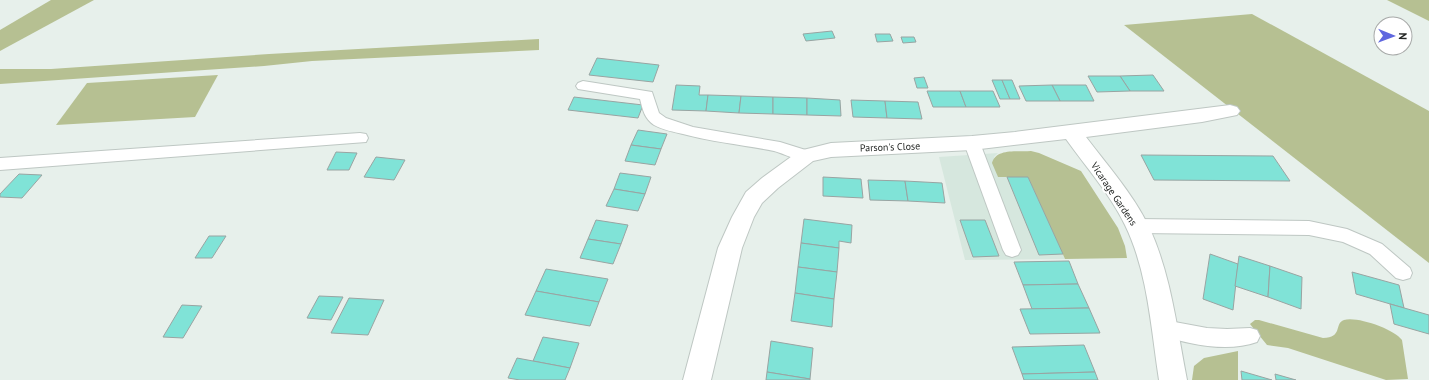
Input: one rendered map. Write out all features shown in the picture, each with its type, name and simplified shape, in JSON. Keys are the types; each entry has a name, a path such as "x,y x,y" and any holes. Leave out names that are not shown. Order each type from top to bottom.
{"street":[{"name":"Parson's Close","path":"698,380 730,248 743,217 754,198 770,183 806,156 843,149 972,143 1072,133 1230,111"},
{"name":"Vicarage Gardens","path":"1072,133 1128,211 1136,226 1150,263 1173,380"}],"lane":[{"path":"583,86 648,96 653,116 661,122 719,137 780,147 806,156"},
{"path":"0,164 360,138"},
{"path":"972,143 1012,250"},
{"path":"1136,226 1309,228 1347,236 1376,249 1404,273"},
{"path":"1164,328 1211,338 1227,339 1250,336"}],"shaded area":[{"path":"998,153 994,157 998,177 1028,177 1065,259 965,260 939,157"}],"green space":[{"path":"51,0 94,0 0,51 0,30"},
{"path":"1387,0 1429,0 1429,21"},
{"path":"1252,14 1429,111 1429,263 1124,25"},
{"path":"539,39 539,50 312,61 264,66 0,84 0,69 51,69 269,54"},
{"path":"218,75 195,117 56,125 87,83"},
{"path":"1031,151 1081,171 1118,228 1125,246 1127,258 1065,259 1028,177 998,177 992,163 994,158 1002,153"},
{"path":"1350,319 1375,324 1398,336 1402,340 1408,379 1386,380 1288,348 1267,345 1250,324 1255,320 1323,338 1333,336 1336,333 1339,324 1344,320"},
{"path":"1238,351 1238,380 1192,380 1194,366 1204,358"}],"building":[{"path":"832,31 835,38 806,41 803,34"},
{"path":"875,34 890,34 893,41 877,42"},
{"path":"901,37 914,37 916,42 903,43"},
{"path":"597,58 659,65 653,82 589,75"},
{"path":"1153,75 1164,91 1130,91 1120,76"},
{"path":"1088,76 1120,76 1130,91 1097,92"},
{"path":"924,77 928,88 917,88 914,78"},
{"path":"992,80 1002,80 1010,99 1000,99"},
{"path":"1002,80 1012,80 1020,99 1010,99"},
{"path":"676,85 700,86 699,95 708,95 706,111 672,110"},
{"path":"1052,85 1086,85 1094,101 1060,101"},
{"path":"1052,85 1060,101 1026,101 1019,86"},
{"path":"927,91 960,91 966,107 933,107"},
{"path":"960,91 993,91 1000,107 966,107"},
{"path":"708,95 741,96 739,113 706,111"},
{"path":"741,96 773,97 773,114 739,113"},
{"path":"574,97 643,105 638,118 568,110"},
{"path":"773,97 807,98 807,115 773,114"},
{"path":"807,98 840,100 841,116 807,115"},
{"path":"851,100 885,101 887,118 853,117"},
{"path":"885,101 918,102 922,119 887,118"},
{"path":"638,130 667,134 661,149 631,145"},
{"path":"631,145 661,149 655,165 625,161"},
{"path":"336,152 357,153 349,170 327,170"},
{"path":"1141,155 1273,156 1290,181 1154,180"},
{"path":"376,157 405,160 394,180 364,177"},
{"path":"620,173 651,177 645,194 614,189"},
{"path":"19,174 42,175 22,198 0,197 0,194"},
{"path":"823,177 861,179 863,198 823,196"},
{"path":"1007,177 1028,177 1063,254 1039,255"},
{"path":"868,180 905,181 908,201 870,200"},
{"path":"905,181 942,183 945,203 908,201"},
{"path":"614,189 645,194 638,211 606,206"},
{"path":"804,219 852,225 851,243 839,241 839,248 801,243"},
{"path":"596,220 628,225 621,244 588,239"},
{"path":"960,220 985,220 999,256 973,257"},
{"path":"209,236 226,236 212,258 195,258"},
{"path":"588,239 621,244 613,264 580,258"},
{"path":"801,243 839,248 837,272 798,267"},
{"path":"1210,254 1238,264 1233,310 1203,299"},
{"path":"1239,256 1270,266 1268,297 1235,286"},
{"path":"1069,261 1078,284 1023,285 1014,262"},
{"path":"1270,266 1302,277 1301,309 1268,297"},
{"path":"798,267 837,272 834,299 795,293"},
{"path":"546,269 608,279 599,302 536,291"},
{"path":"1352,272 1399,285 1404,308 1356,294"},
{"path":"1078,284 1089,308 1032,309 1023,285"},
{"path":"536,291 599,302 590,326 525,315"},
{"path":"795,293 834,299 832,327 791,321"},
{"path":"319,296 343,297 331,320 307,318"},
{"path":"349,298 384,300 368,335 331,333"},
{"path":"1390,304 1429,315 1429,334 1394,324"},
{"path":"182,305 202,306 183,338 163,337"},
{"path":"1089,308 1100,333 1030,334 1020,309"},
{"path":"543,337 579,343 570,368 533,361"},
{"path":"771,341 813,348 810,379 767,372"},
{"path":"1084,345 1095,372 1022,374 1012,347"},
{"path":"517,358 570,368 565,380 520,380 508,378"},
{"path":"1241,371 1272,380 1242,380"},
{"path":"767,372 810,379 810,380 766,380"},
{"path":"1095,372 1098,380 1024,380 1022,374"},
{"path":"1275,374 1296,380 1276,380"}]}
